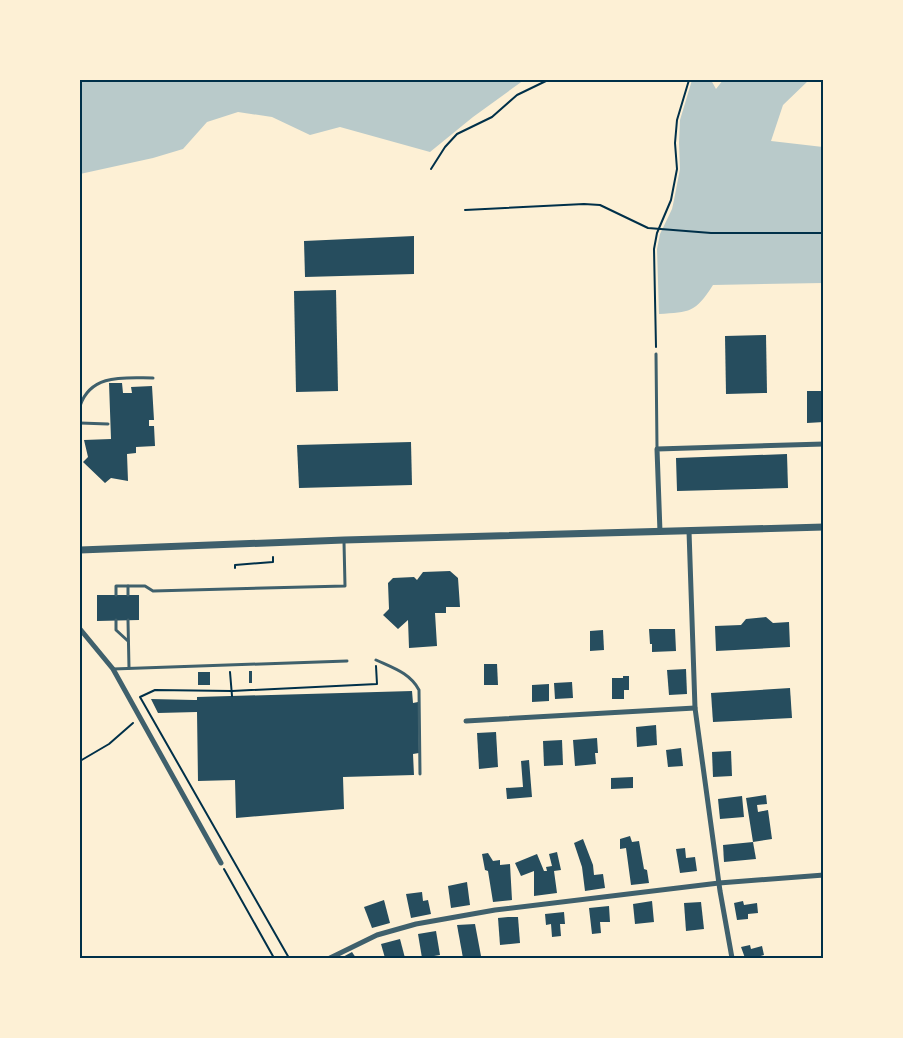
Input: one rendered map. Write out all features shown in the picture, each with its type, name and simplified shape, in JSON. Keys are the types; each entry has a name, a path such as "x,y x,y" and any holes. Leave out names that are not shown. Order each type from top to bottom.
{"street":[{"path":"660,532 657,448 824,444"},
{"path":"80,550 344,540 824,527"},
{"path":"689,531 695,708 718,883 732,958"},
{"path":"80,629 113,669 221,863"},
{"path":"466,722 695,708"},
{"path":"330,958 377,935 445,918 718,883 824,875"}],"lane":[{"path":"656,354 657,448"},
{"path":"80,406 82,399 94,385 102,381 111,378 153,378"},
{"path":"80,423 108,424"},
{"path":"116,595 116,586 145,586 153,591 345,586 344,540"},
{"path":"128,586 128,595"},
{"path":"116,620 117,630 128,641"},
{"path":"128,620 129,668"},
{"path":"375,660 398,670 413,680 419,690 420,774"},
{"path":"113,669 347,661"}],"path":[{"path":"431,169 445,147 457,134 492,117 517,95 548,80"},
{"path":"656,354 654,249 658,229 671,200 677,169 675,143 677,120 689,80"},
{"path":"465,210 592,204 600,205 648,228 711,233 824,233"},
{"path":"235,568 234,565 273,562 273,557"},
{"path":"289,958 140,697 155,690 232,691 377,684 375,660"},
{"path":"230,665 232,696"},
{"path":"80,761 109,744 140,716"},
{"path":"221,863 274,958"}],"shaded area":[{"path":"80,80 524,80 430,152 340,127 310,135 272,117 238,112 207,122 183,149 80,174"},
{"path":"692,80 711,80 716,89 723,80 809,80 783,105 771,141 823,147 823,283 713,285 701,301 691,309 678,313 659,314 657,249 660,234 674,200 680,169 680,120"}],"building":[{"path":"414,236 414,274 305,277 304,241"},
{"path":"336,290 338,391 296,392 294,291"},
{"path":"766,335 767,393 726,394 725,336"},
{"path":"109,383 122,383 123,393 132,393 131,387 152,386 154,420 149,420 149,426 154,426 155,446 136,447 136,453 127,454 128,481 111,478 105,483 83,462 88,457 84,440 111,439"},
{"path":"807,391 824,391 824,422 807,423"},
{"path":"411,442 412,485 299,488 297,445"},
{"path":"787,454 788,488 677,491 676,458"},
{"path":"450,571 458,578 460,607 446,607 446,613 435,613 437,646 409,648 408,620 398,629 383,615 389,609 388,583 393,578 414,577 417,580 423,572"},
{"path":"97,595 139,595 139,620 97,621"},
{"path":"766,617 773,623 789,622 790,647 716,651 715,626 741,625 746,619"},
{"path":"649,629 675,629 676,651 652,652"},
{"path":"603,630 604,650 590,651 590,631"},
{"path":"484,664 497,664 498,685 484,685"},
{"path":"686,669 687,694 669,695 667,670"},
{"path":"249,671 252,671 252,683 249,683"},
{"path":"198,672 210,672 210,685 198,685"},
{"path":"623,676 629,676 629,690 624,690 624,699 612,699 612,678 623,678"},
{"path":"572,682 573,698 555,699 554,683"},
{"path":"549,684 549,701 532,702 532,685"},
{"path":"790,688 792,718 713,722 711,693"},
{"path":"412,691 413,703 418,702 419,753 413,754 414,775 343,777 344,809 236,818 235,780 198,781 197,712 158,713 151,699 197,700 197,697"},
{"path":"656,725 657,745 637,747 636,727"},
{"path":"496,732 498,767 479,769 477,733"},
{"path":"597,738 596,764 575,766 573,740"},
{"path":"562,740 563,765 544,766 543,741"},
{"path":"681,748 683,766 668,767 666,750"},
{"path":"731,751 732,776 713,777 712,752"},
{"path":"529,760 532,797 507,799 506,788 523,787 521,761"},
{"path":"633,777 633,788 611,789 611,778"},
{"path":"766,795 767,804 757,805 758,812 768,810 772,839 753,842 746,798"},
{"path":"742,796 744,817 720,819 718,799"},
{"path":"630,836 632,842 639,841 649,883 631,885 626,848 620,849 620,839"},
{"path":"583,839 593,865 594,875 603,874 605,888 585,891 582,867 574,843"},
{"path":"753,842 756,859 724,862 723,845"},
{"path":"685,848 686,858 695,857 697,871 680,873 676,849"},
{"path":"557,852 561,870 554,871 557,893 534,896 534,871 521,876 515,863 537,854 544,871 547,871 546,867 552,866 549,854"},
{"path":"488,853 493,861 500,860 500,865 510,864 512,900 493,902 488,871 485,870 482,854"},
{"path":"467,882 470,905 451,908 448,886"},
{"path":"422,892 423,901 428,900 431,914 411,918 406,894"},
{"path":"384,900 390,923 372,928 364,907"},
{"path":"652,901 654,922 635,924 633,904"},
{"path":"743,901 744,905 757,903 758,913 748,914 748,919 737,920 734,903"},
{"path":"701,902 704,929 686,931 684,903"},
{"path":"609,906 610,922 600,922 601,933 592,934 589,908"},
{"path":"564,912 565,924 560,924 561,936 552,937 551,924 546,925 545,914"},
{"path":"518,917 520,943 500,945 498,918"},
{"path":"475,924 481,956 463,958 457,925"},
{"path":"436,931 440,955 422,958 418,934"},
{"path":"400,939 405,958 385,958 381,944"},
{"path":"750,945 751,949 762,946 764,955 745,958 741,947"},
{"path":"352,952 356,958 341,958"}]}
